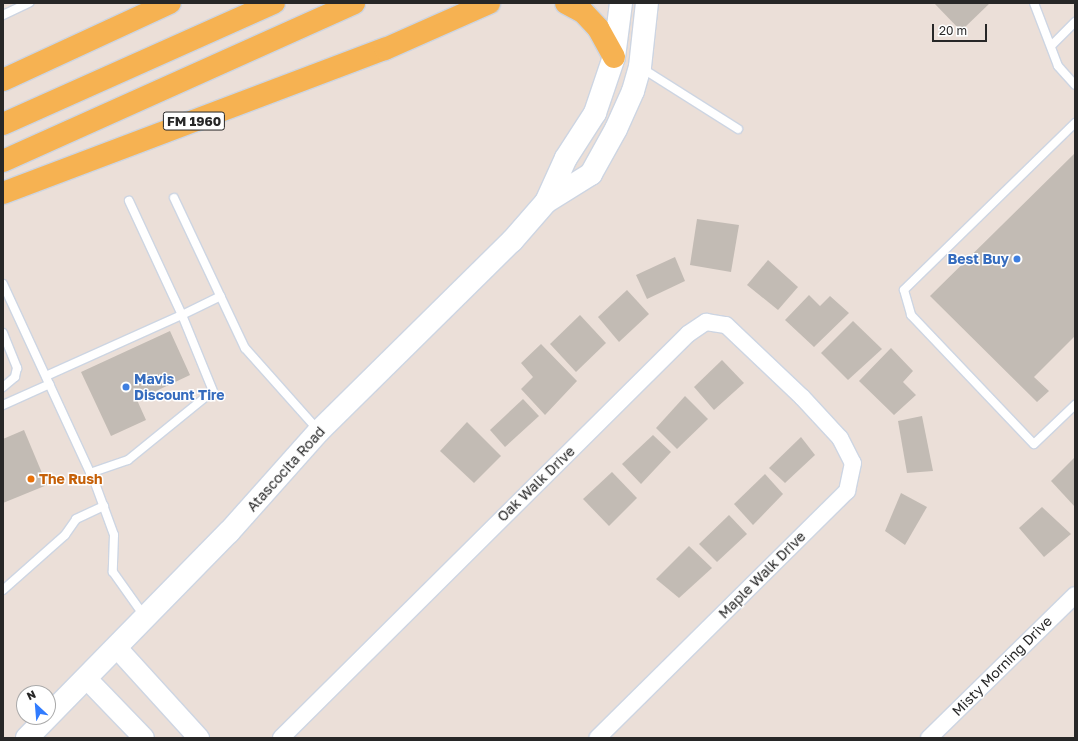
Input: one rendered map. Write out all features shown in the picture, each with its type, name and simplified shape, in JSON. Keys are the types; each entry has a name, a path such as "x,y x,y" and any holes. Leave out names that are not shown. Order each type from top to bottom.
{"main road":[{"path":"3,80 170,3"},
{"path":"3,124 274,3"},
{"path":"3,161 354,3"},
{"name":"FM 1960","path":"3,193 385,49 489,3"},
{"path":"566,3 583,12 598,28 614,57"},
{"name":"Atascocita Road","path":"27,738 87,679 229,532 319,431 512,241 546,202 566,158 595,112 614,57 621,3"},
{"name":"Atascocita Road","path":"546,202 591,174 616,129 633,91 640,67 647,3"}],"street":[{"name":"Oak Walk Drive","path":"280,738 683,340 706,322 726,326 802,397"},
{"name":"Maple Walk Drive","path":"597,738 847,491 853,463 840,438 802,397"},
{"name":"Misty Morning Drive","path":"929,738 1075,595"},
{"path":"117,648 199,738"},
{"path":"87,679 144,738"}],"lane":[{"path":"3,15 29,3"},
{"path":"1034,3 1052,45 1058,66 1075,85"},
{"path":"1052,45 1075,22"},
{"path":"640,67 738,129"},
{"path":"1075,123 904,290 911,315 1034,444 1075,405"},
{"path":"174,198 246,348 319,431"},
{"path":"90,473 128,460 213,391 182,315 129,201"},
{"path":"3,284 50,384 104,506 114,535 113,572 146,618"},
{"path":"46,376 221,296"},
{"path":"3,333 17,368 15,377 3,387"},
{"path":"3,405 50,384"},
{"path":"3,590 65,534 76,519 104,506"}],"building":[{"path":"934,3 990,3 961,31"},
{"path":"1075,153 1075,336 1034,377 1049,391 1037,402 930,296"},
{"path":"697,219 739,225 731,272 690,265"},
{"path":"675,257 685,281 647,299 636,275"},
{"path":"768,260 798,287 778,310 747,285"},
{"path":"627,290 649,314 619,342 598,317"},
{"path":"809,295 820,306 830,296 849,313 814,347 785,320"},
{"path":"580,315 606,343 576,372 550,344"},
{"path":"853,321 882,349 848,380 821,353"},
{"name":"Mavis Discount Tire","path":"170,331 190,375 137,400 146,420 111,436 81,372"},
{"path":"541,344 577,381 545,415 521,389 533,377 521,363"},
{"path":"891,348 913,371 903,382 916,395 894,415 859,381"},
{"path":"722,360 744,383 714,410 694,387"},
{"path":"685,396 708,419 677,449 656,428"},
{"path":"523,399 539,416 505,447 490,430"},
{"path":"922,416 933,471 907,473 898,421"},
{"path":"467,422 501,456 474,483 440,451"},
{"path":"24,430 47,485 3,503 3,439"},
{"path":"653,435 671,452 641,484 622,464"},
{"path":"801,437 815,455 785,483 769,468"},
{"path":"1075,457 1075,507 1051,481"},
{"path":"612,472 637,498 609,526 583,499"},
{"path":"765,474 783,494 753,525 734,504"},
{"path":"901,493 927,507 905,545 885,531"},
{"path":"1042,507 1071,534 1044,557 1019,528"},
{"path":"729,515 747,534 717,562 699,544"},
{"path":"689,546 712,568 679,598 656,579"}],"place":[{"name":"Best Buy","path":"1017,259"},
{"name":"Mavis Discount Tire","path":"126,387"},
{"name":"The Rush","path":"31,479"}]}
